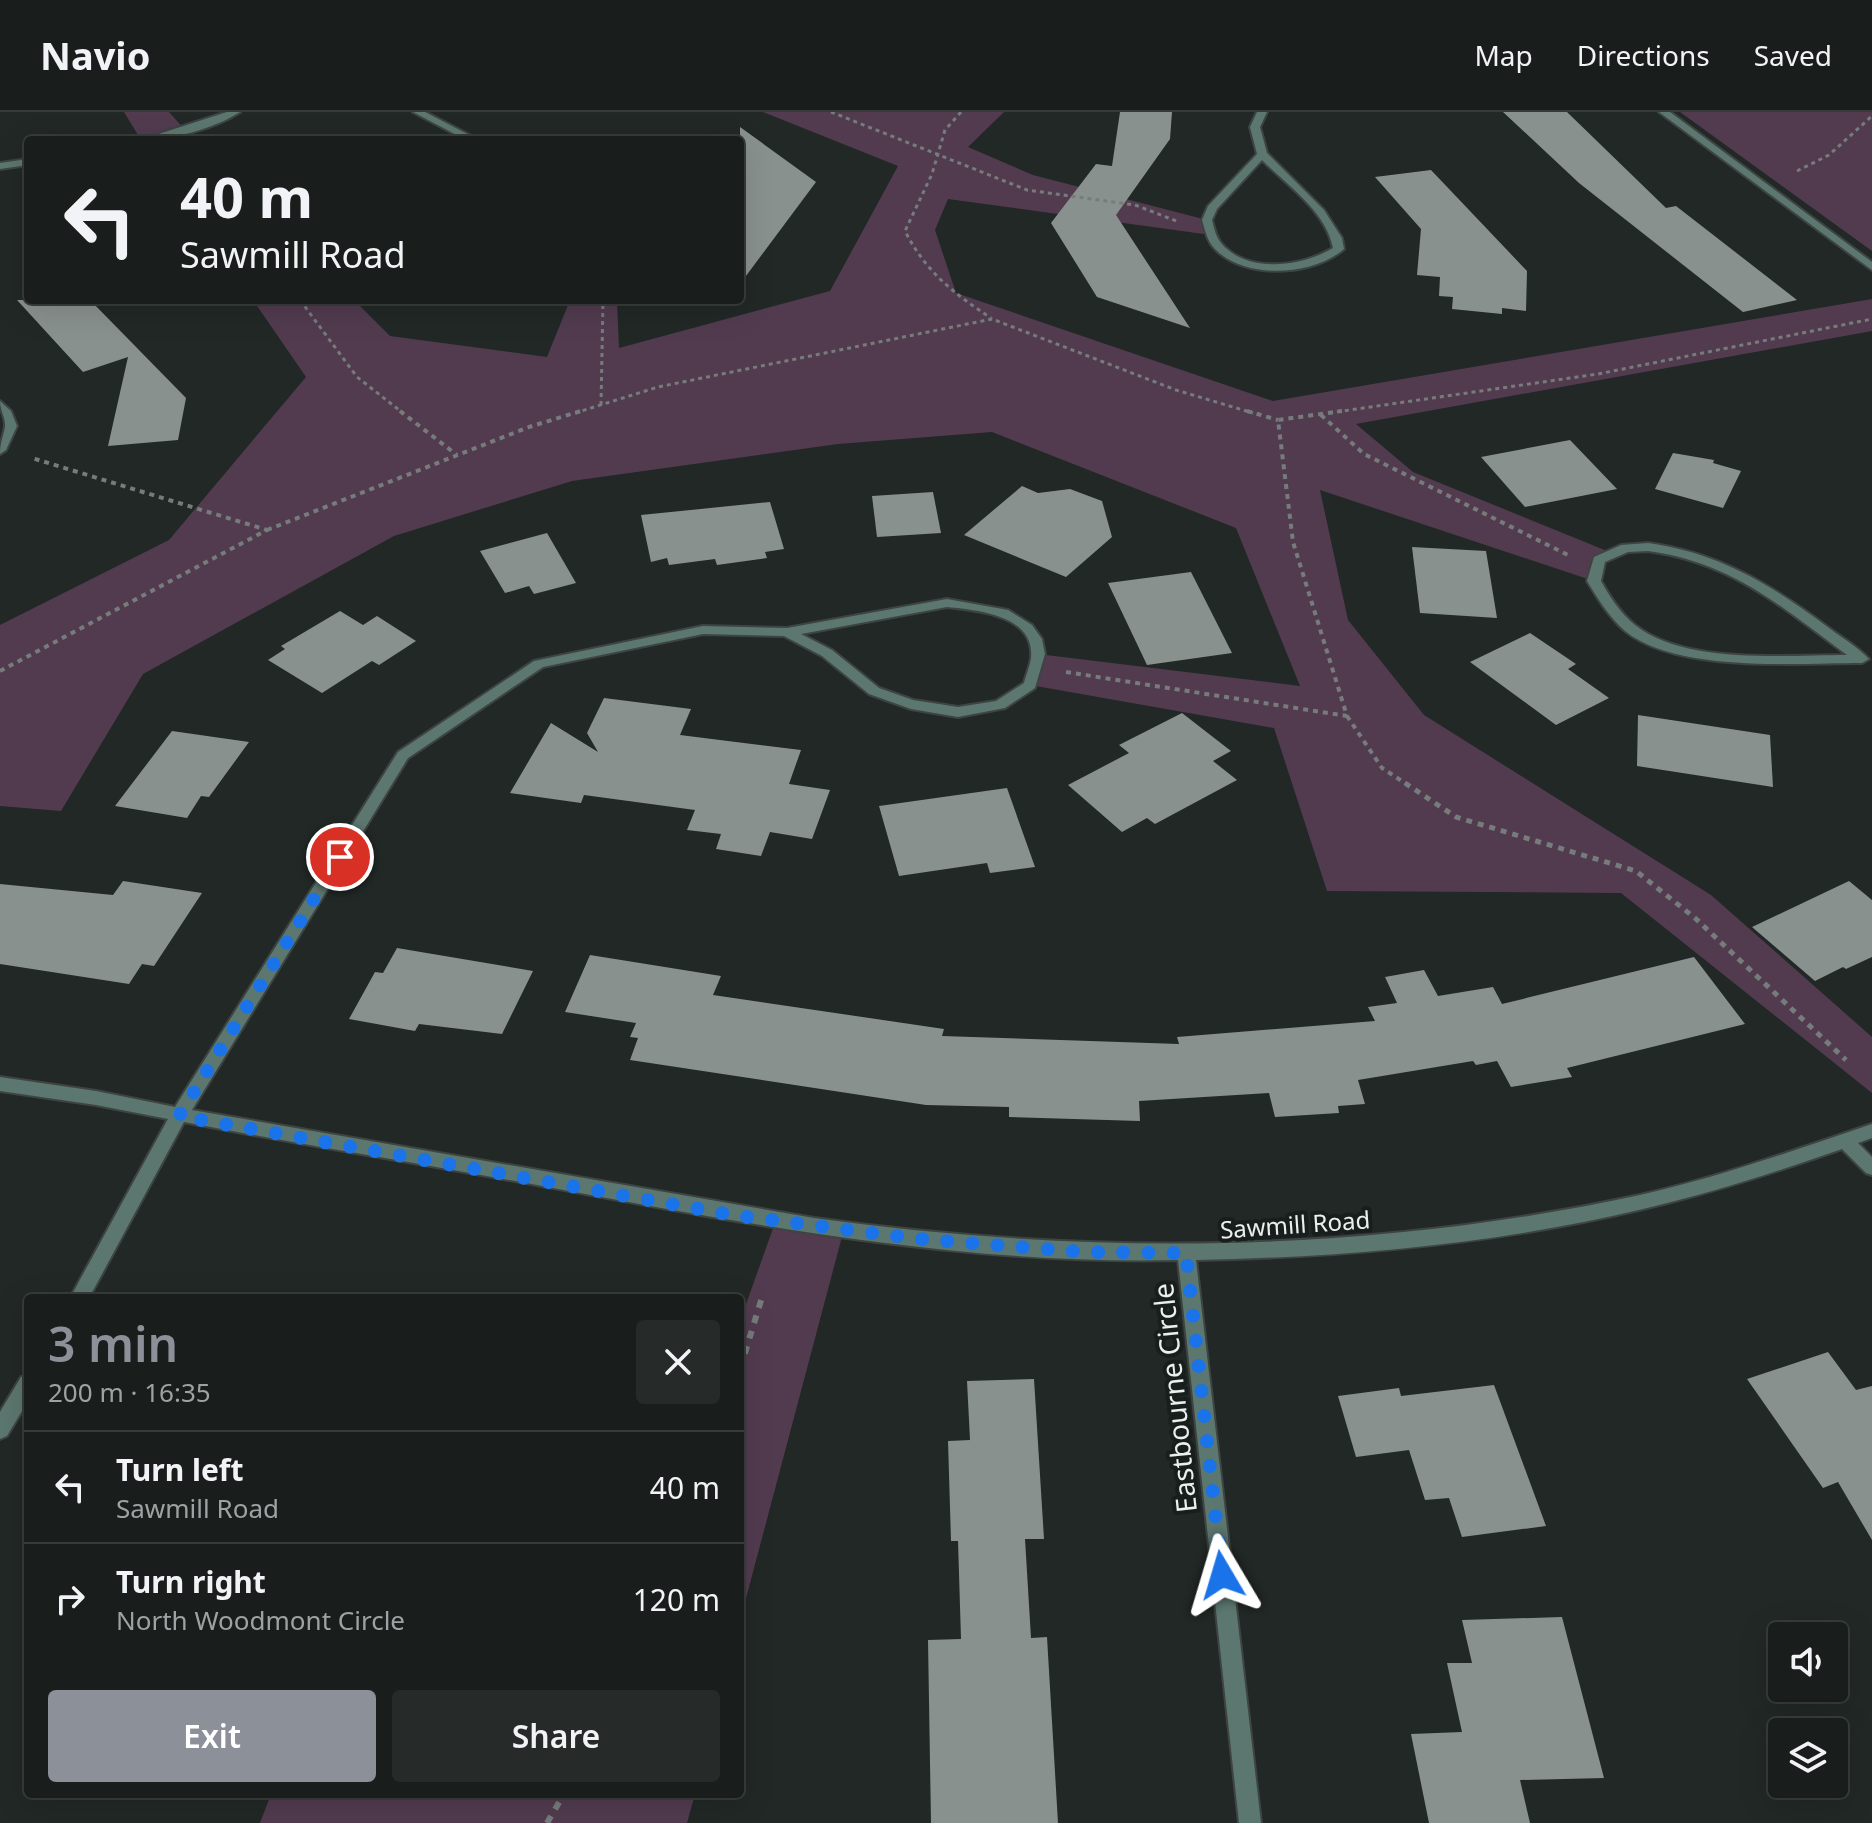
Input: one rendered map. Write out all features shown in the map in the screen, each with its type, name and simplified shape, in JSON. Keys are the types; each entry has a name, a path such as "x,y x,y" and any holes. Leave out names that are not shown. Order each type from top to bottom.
{"street":[{"path":"160,136 235,112"},
{"path":"418,112 466,136"},
{"path":"1262,112 1255,127 1262,154 1324,217 1339,237 1339,249 1308,264 1273,266 1242,260 1220,248 1211,235 1207,220 1212,208 1262,154"},
{"path":"1664,112 1872,267"},
{"path":"0,166 24,163"},
{"path":"0,405 12,416 14,424 1,449"},
{"path":"1648,547 1674,548 1717,560 1867,662 1703,655 1660,646 1634,631 1614,613 1594,581 1595,568 1599,560 1612,553 1648,547"},
{"path":"81,1294 179,1116 403,755 539,664 703,630 787,632 947,603 985,607 1009,614 1030,632 1038,654 1030,685 1000,705 958,712 911,704 874,691 827,653 787,632"},
{"name":"Sawmill Road","path":"0,1084 96,1098 179,1116 732,1215 920,1239 1082,1252 1242,1254 1346,1247 1488,1231 1669,1193 1792,1161 1872,1131"},
{"path":"1845,1141 1872,1168"},
{"name":"Eastbourne Circle","path":"1186,1253 1250,1823"},
{"path":"0,1430 24,1390"}],"path":[{"path":"831,112 1027,190 1135,205 1211,235"},
{"path":"961,112 945,130 932,174 905,231 920,263 940,285 992,319 1176,390 1278,420 1598,374 1872,319"},
{"path":"1753,180 1816,165 1847,142 1872,116"},
{"path":"303,304 357,377 458,455"},
{"path":"601,405 603,304"},
{"path":"0,671 267,530 458,455 658,387 992,319"},
{"path":"1320,414 1364,454 1595,568"},
{"path":"1278,420 1293,542 1347,716 1382,768 1456,817 1636,871 1695,918 1846,1060"},
{"path":"1,449 267,530"},
{"path":"1035,667 1347,716"},
{"path":"744,1356 763,1294"},
{"path":"547,1823 562,1798"}],"shaded area":[{"path":"124,112 169,112 190,136 139,136"},
{"path":"763,112 1004,112 968,147 1033,175 1207,220 1211,235 948,199 935,230 956,293 1273,401 1872,299 1872,331 1356,424 1413,472 1612,553 1599,560 1594,581 1320,490 1348,620 1424,715 1711,895 1872,1037 1872,1093 1621,893 1327,891 1274,728 1030,685 1038,654 1300,686 1236,528 992,432 838,444 572,481 394,536 143,674 61,811 0,806 0,625 169,540 306,377 256,304 358,304 390,336 547,357 568,304 617,304 619,348 830,291 898,166"},
{"path":"1680,112 1872,112 1872,251"},
{"path":"776,1220 844,1229 744,1606 744,1310"},
{"path":"269,1798 694,1798 687,1823 260,1823"}],"building":[{"path":"1120,112 1172,112 1170,139 1116,215 1190,328 1097,297 1051,223 1096,164 1112,166"},
{"path":"1503,112 1567,112 1666,208 1676,206 1797,300 1743,312 1579,183"},
{"path":"740,127 816,182 744,279 744,136 740,136"},
{"path":"1431,170 1527,271 1526,311 1502,308 1502,314 1452,309 1453,297 1439,296 1440,277 1417,275 1421,229 1375,177"},
{"path":"17,300 24,300 24,304 94,304 186,398 178,440 108,446 128,357 83,372"},
{"path":"1570,440 1617,489 1525,507 1481,457"},
{"path":"1673,453 1714,460 1713,463 1741,471 1723,508 1655,489"},
{"path":"1022,486 1038,493 1070,489 1102,501 1112,537 1066,577 964,535"},
{"path":"933,492 941,533 877,537 872,496"},
{"path":"770,502 784,549 765,552 767,558 717,565 715,559 669,565 667,558 651,562 641,515"},
{"path":"547,533 576,583 534,594 529,586 505,593 480,551"},
{"path":"1412,547 1486,551 1497,618 1420,613"},
{"path":"1191,572 1232,653 1147,665 1108,583"},
{"path":"340,611 363,625 377,616 416,641 379,665 372,661 322,693 268,660 285,649 281,646"},
{"path":"1530,633 1576,664 1568,669 1609,698 1556,725 1470,662"},
{"path":"604,698 691,709 680,735 801,750 789,784 830,790 812,839 770,832 761,856 716,849 721,834 687,830 695,810 584,795 581,803 510,793 551,723 598,752 587,733"},
{"path":"1182,713 1231,751 1213,761 1237,780 1155,824 1147,818 1122,832 1068,785 1129,753 1119,745"},
{"path":"1638,715 1770,735 1773,787 1637,766"},
{"path":"172,731 249,742 209,797 201,796 187,818 115,806"},
{"path":"1007,788 1035,867 990,873 987,863 899,876 879,806"},
{"path":"123,881 202,893 154,966 142,964 129,984 0,964 0,884 113,895"},
{"path":"1849,881 1872,900 1872,957 1815,981 1752,927"},
{"path":"397,948 533,971 502,1034 419,1024 415,1031 349,1019 375,972 383,973"},
{"path":"590,955 721,976 713,995 944,1029 942,1036 1179,1044 1177,1037 1375,1021 1368,1007 1397,1003 1385,977 1424,970 1438,996 1493,987 1502,1004 1694,957 1745,1024 1567,1068 1572,1077 1511,1087 1497,1061 1476,1065 1473,1061 1358,1080 1365,1104 1338,1106 1339,1113 1275,1117 1269,1093 1139,1101 1140,1121 1009,1117 1009,1107 926,1105 630,1060 638,1038 630,1037 636,1023 565,1012"},
{"path":"1828,1352 1856,1390 1872,1386 1872,1540 1838,1482 1823,1488 1747,1379"},
{"path":"1034,1379 1044,1539 1025,1539 1031,1638 1047,1637 1058,1823 931,1823 928,1640 961,1639 958,1541 951,1541 948,1441 970,1440 967,1381"},
{"path":"1494,1385 1546,1526 1462,1537 1449,1498 1425,1500 1409,1450 1356,1457 1338,1396 1399,1388 1401,1396"},
{"path":"1562,1617 1604,1778 1520,1780 1530,1823 1429,1823 1411,1734 1462,1732 1447,1663 1472,1663 1462,1620"}],"route":[{"path":"340,857 179,1116 732,1215 920,1239 1082,1252 1186,1253 1222,1575"}]}
